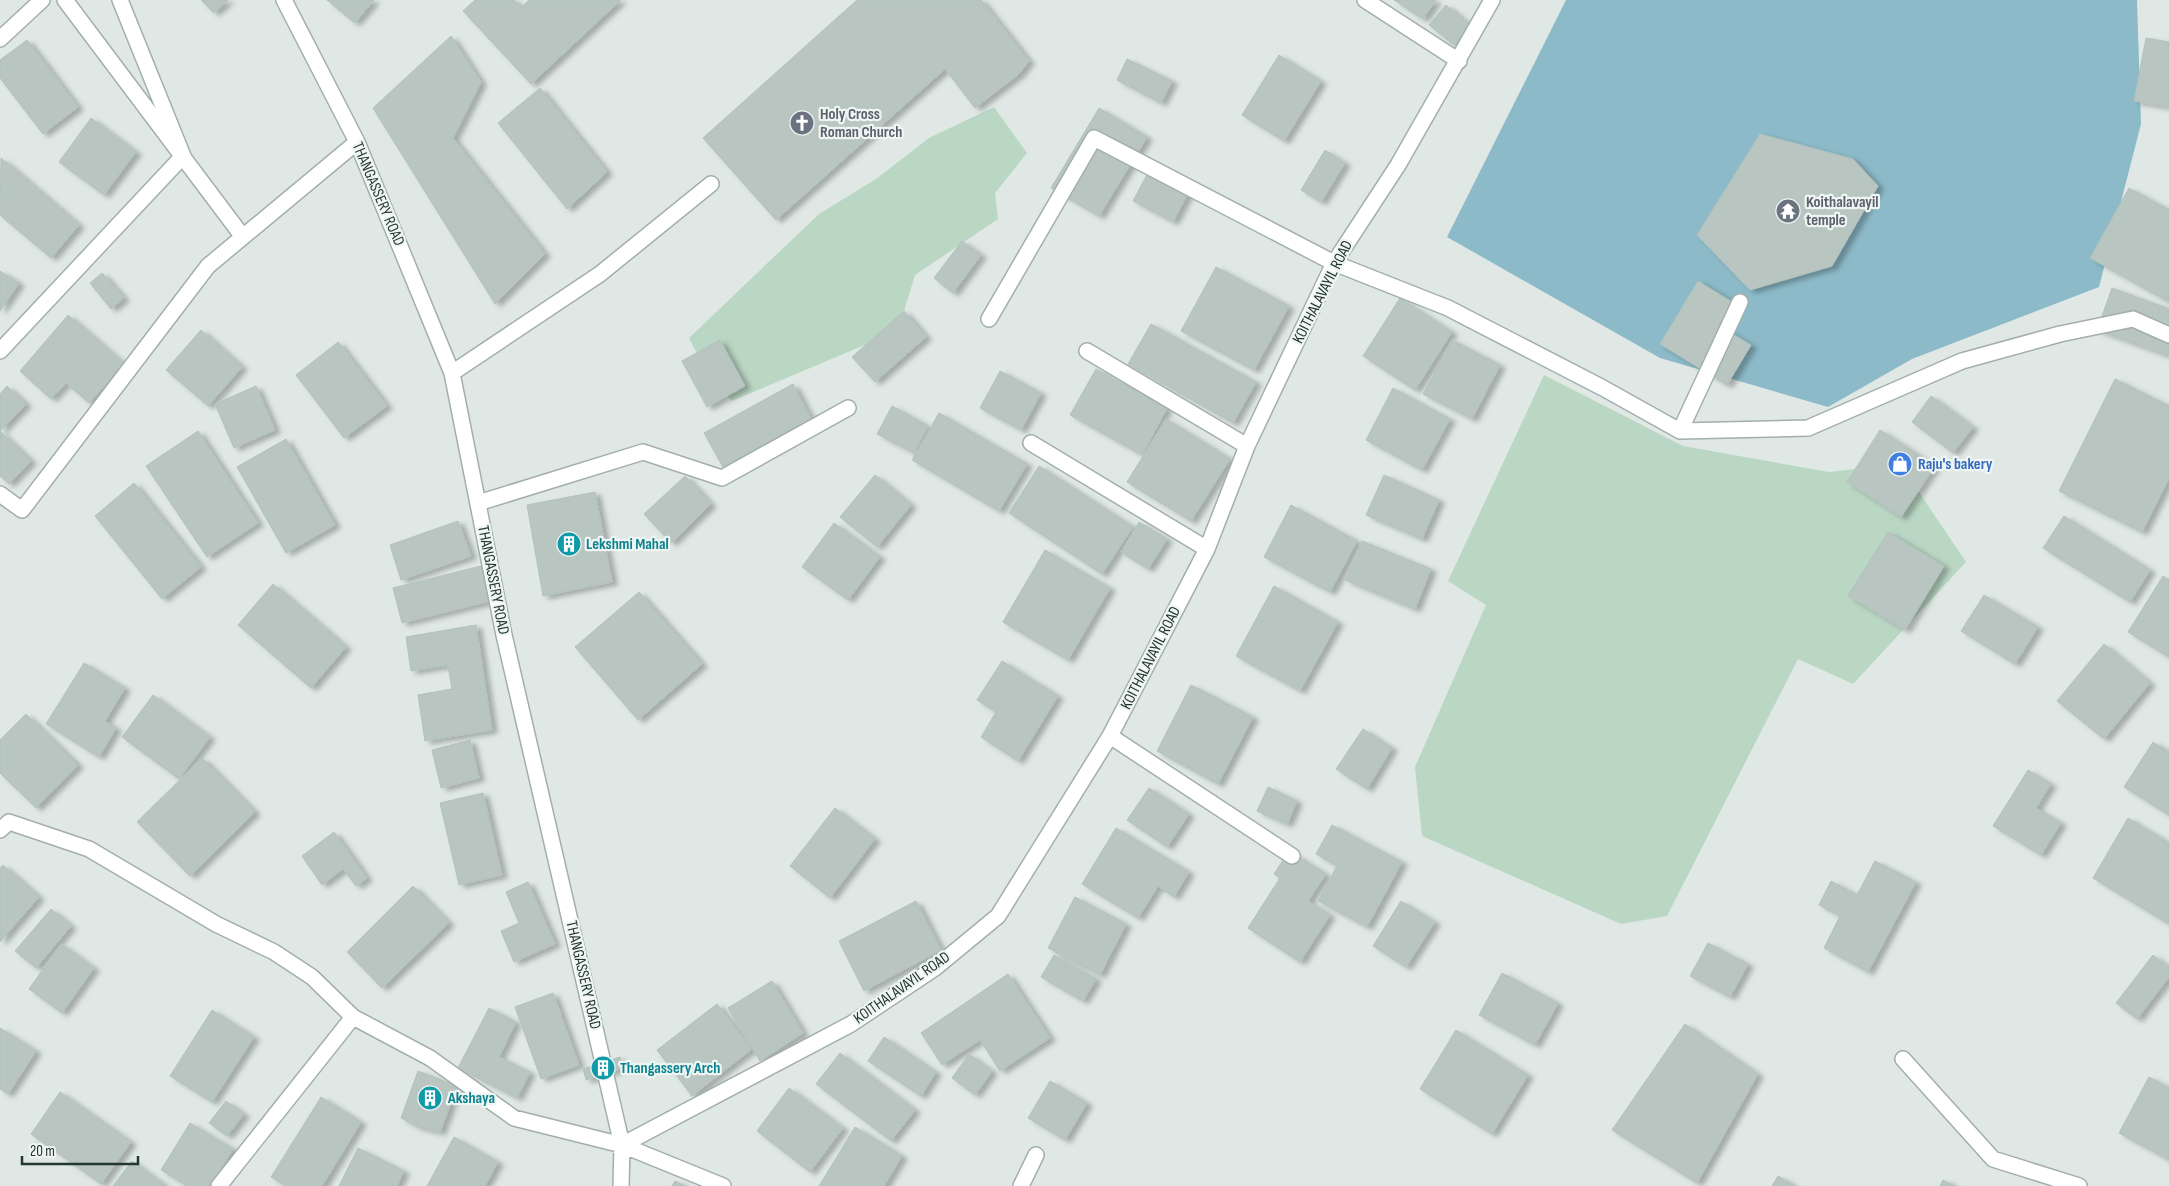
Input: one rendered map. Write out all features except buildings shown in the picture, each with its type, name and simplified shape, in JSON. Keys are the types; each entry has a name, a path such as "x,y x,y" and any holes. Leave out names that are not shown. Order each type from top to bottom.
{"street":[{"path":"0,39 42,0"},
{"path":"65,0 243,237"},
{"path":"120,0 182,156"},
{"name":"THANGASSERY ROAD","path":"284,0 357,142 452,373 506,645 622,1145 621,1186"},
{"path":"1365,0 1459,60"},
{"name":"KOITHALAVAYIL ROAD","path":"622,1145 851,1024 935,968 998,916 1110,736 1207,549 1247,446 1334,263 1398,164 1492,0"},
{"path":"989,319 1094,138 1334,263 1448,308 1603,388 1680,431 1808,428 1962,361 2060,334 2133,319 2169,335"},
{"path":"0,494 22,510 208,266 357,142"},
{"path":"0,351 182,156"},
{"path":"452,373 600,274 711,184"},
{"path":"1680,431 1740,302"},
{"path":"1086,351 1247,446"},
{"path":"478,503 643,452 722,478 848,408"},
{"path":"1031,443 1207,549"},
{"path":"1110,736 1292,856"},
{"path":"0,830 8,822 89,849 216,924 274,952 312,978 352,1016 430,1058 514,1118 622,1145 723,1186"},
{"path":"219,1186 352,1016"},
{"path":"1903,1059 1993,1159 2079,1186"},
{"path":"1021,1186 1036,1155"}],"green space":[{"path":"994,107 1027,153 995,193 998,219 915,275 898,331 732,401 706,371 689,338 819,214 876,179 929,138"},
{"path":"1544,375 1683,446 1829,472 1900,464 1966,562 1853,684 1798,659 1667,916 1621,924 1422,836 1415,767 1486,605 1448,581"}],"water":[{"path":"1566,0 2137,0 2141,124 2099,287 1912,359 1828,407 1660,358 1447,237"}],"place":[{"name":"Holy Cross Roman Church","path":"802,123"},
{"name":"Koithalavayil temple","path":"1788,211"},
{"name":"Raju's bakery","path":"1900,464"},
{"name":"Lekshmi Mahal","path":"569,544"},
{"name":"Thangassery Arch","path":"603,1068"},
{"name":"Akshaya","path":"430,1098"}]}
